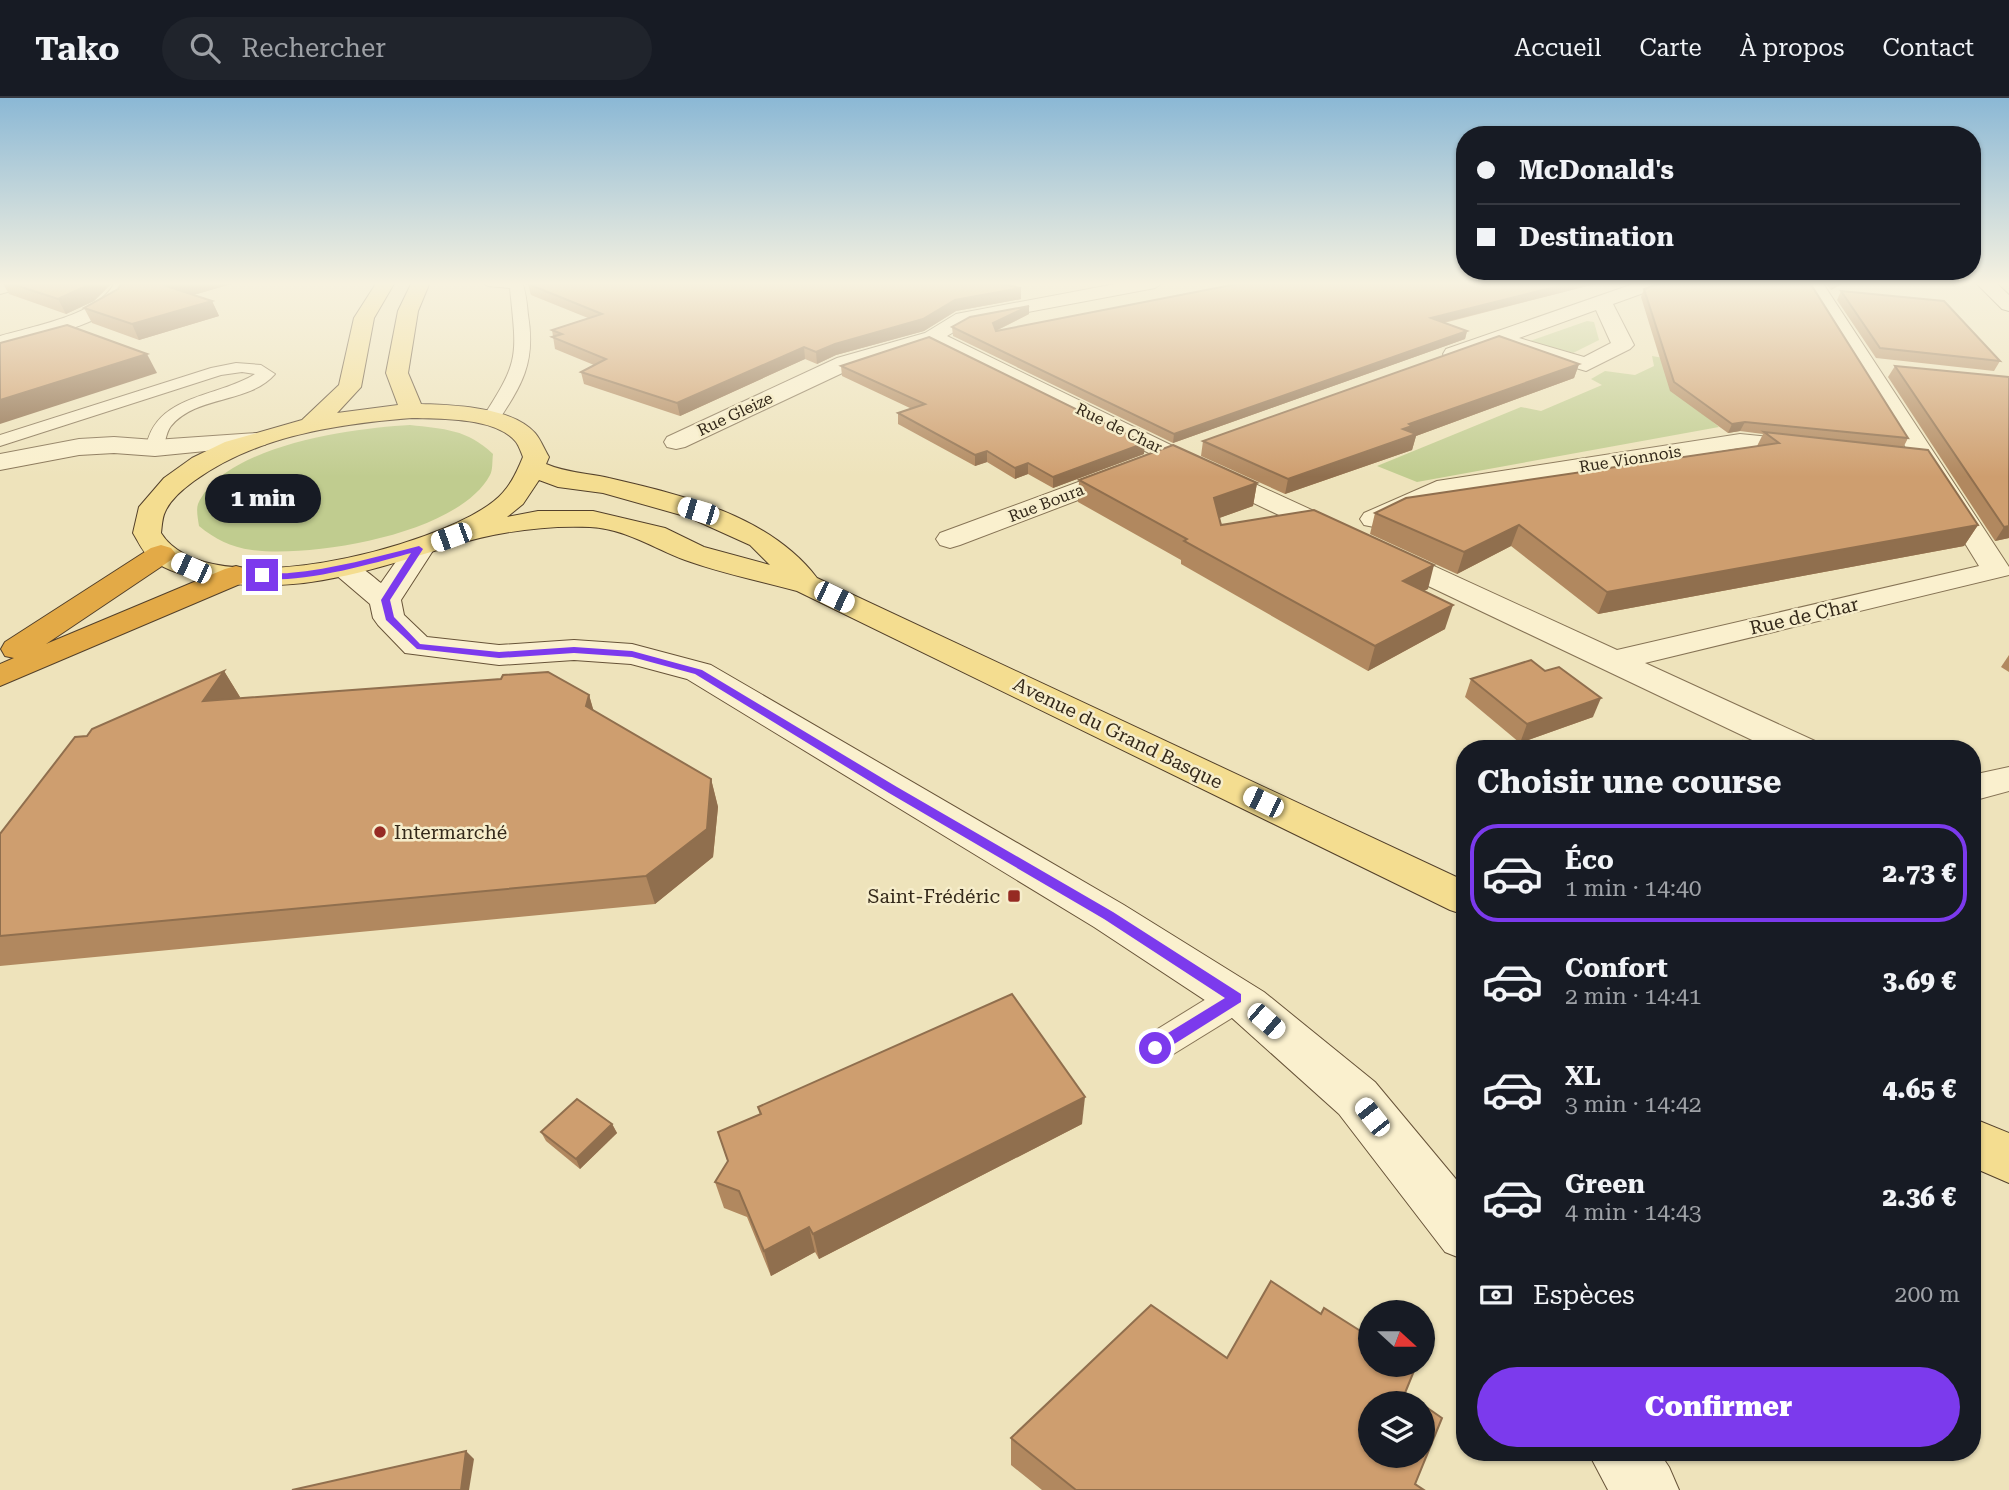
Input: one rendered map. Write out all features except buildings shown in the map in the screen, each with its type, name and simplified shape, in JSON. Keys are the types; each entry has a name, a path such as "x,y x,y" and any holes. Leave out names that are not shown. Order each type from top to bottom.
{"highway":[{"path":"0,661 161,554"},
{"path":"0,676 236,575"}],"main road":[{"path":"311,424 350,387 358,347"},
{"path":"402,347 397,373 412,411"},
{"path":"412,411 459,413 490,420 525,437 536,457 525,486 500,510 451,537 419,549 344,569 288,576 236,575 191,568 161,554 146,533 152,509 173,484 208,461 256,440 311,424 345,417 412,411"},
{"name":"Avenue du Grand Basque","path":"532,467 558,479 618,488 698,511 760,539 808,585"},
{"name":"Avenue du Grand Basque","path":"451,537 538,519 593,519 655,534 694,553 808,585 1456,895"},
{"path":"1981,1145 2009,1159"}],"street":[{"name":"Rue Gleize","path":"676,442 845,363 899,347"},
{"name":"Rue de Char","path":"954,347 1185,450 1342,533 1782,740"},
{"path":"1432,362 1475,347"},
{"path":"1525,347 1586,364 1619,347"},
{"name":"Rue de Char","path":"1611,661 2003,581 1914,460 1880,367 1864,347"},
{"path":"0,462 79,447 114,445 155,449 256,440"},
{"name":"Rue Vionnois","path":"1342,533 1437,489 1740,441 1833,451"},
{"path":"155,449 167,467 173,484"},
{"name":"Rue Boura","path":"950,539 1185,450"},
{"path":"385,600 419,549"},
{"path":"344,569 385,600 389,618 417,646 499,655 574,650 632,654 699,672 893,790 1109,916 1236,998 1357,1098 1456,1222"},
{"path":"1981,786 2009,779"},
{"path":"1626,1461 1646,1490"}],"lane":[{"path":"490,420 522,362 522,347"},
{"path":"0,441 217,370 239,366 258,368 267,374 243,388 176,411 159,429 155,449"},
{"path":"1155,1048 1236,998"}],"green space":[{"path":"1551,347 1585,347 1573,353"},
{"path":"1652,356 1738,371 1702,413 1719,427 1417,482 1377,466 1521,407 1541,411 1602,385 1591,379 1605,371 1635,375 1654,366"},
{"path":"410,425 444,429 464,435 474,439 493,454 490,475 473,495 448,513 417,527 382,538 310,550 244,549 223,542 199,526 198,504 213,484 234,467 262,454 325,436"}],"place":[{"name":"Intermarché","path":"380,832"},
{"name":"Saint-Frédéric","path":"1014,896"}],"route":[{"path":"262,575 288,576 344,569 419,549 385,600 389,618 417,646 499,655 574,650 632,654 699,672 893,790 1109,916 1236,998 1155,1048"}]}
